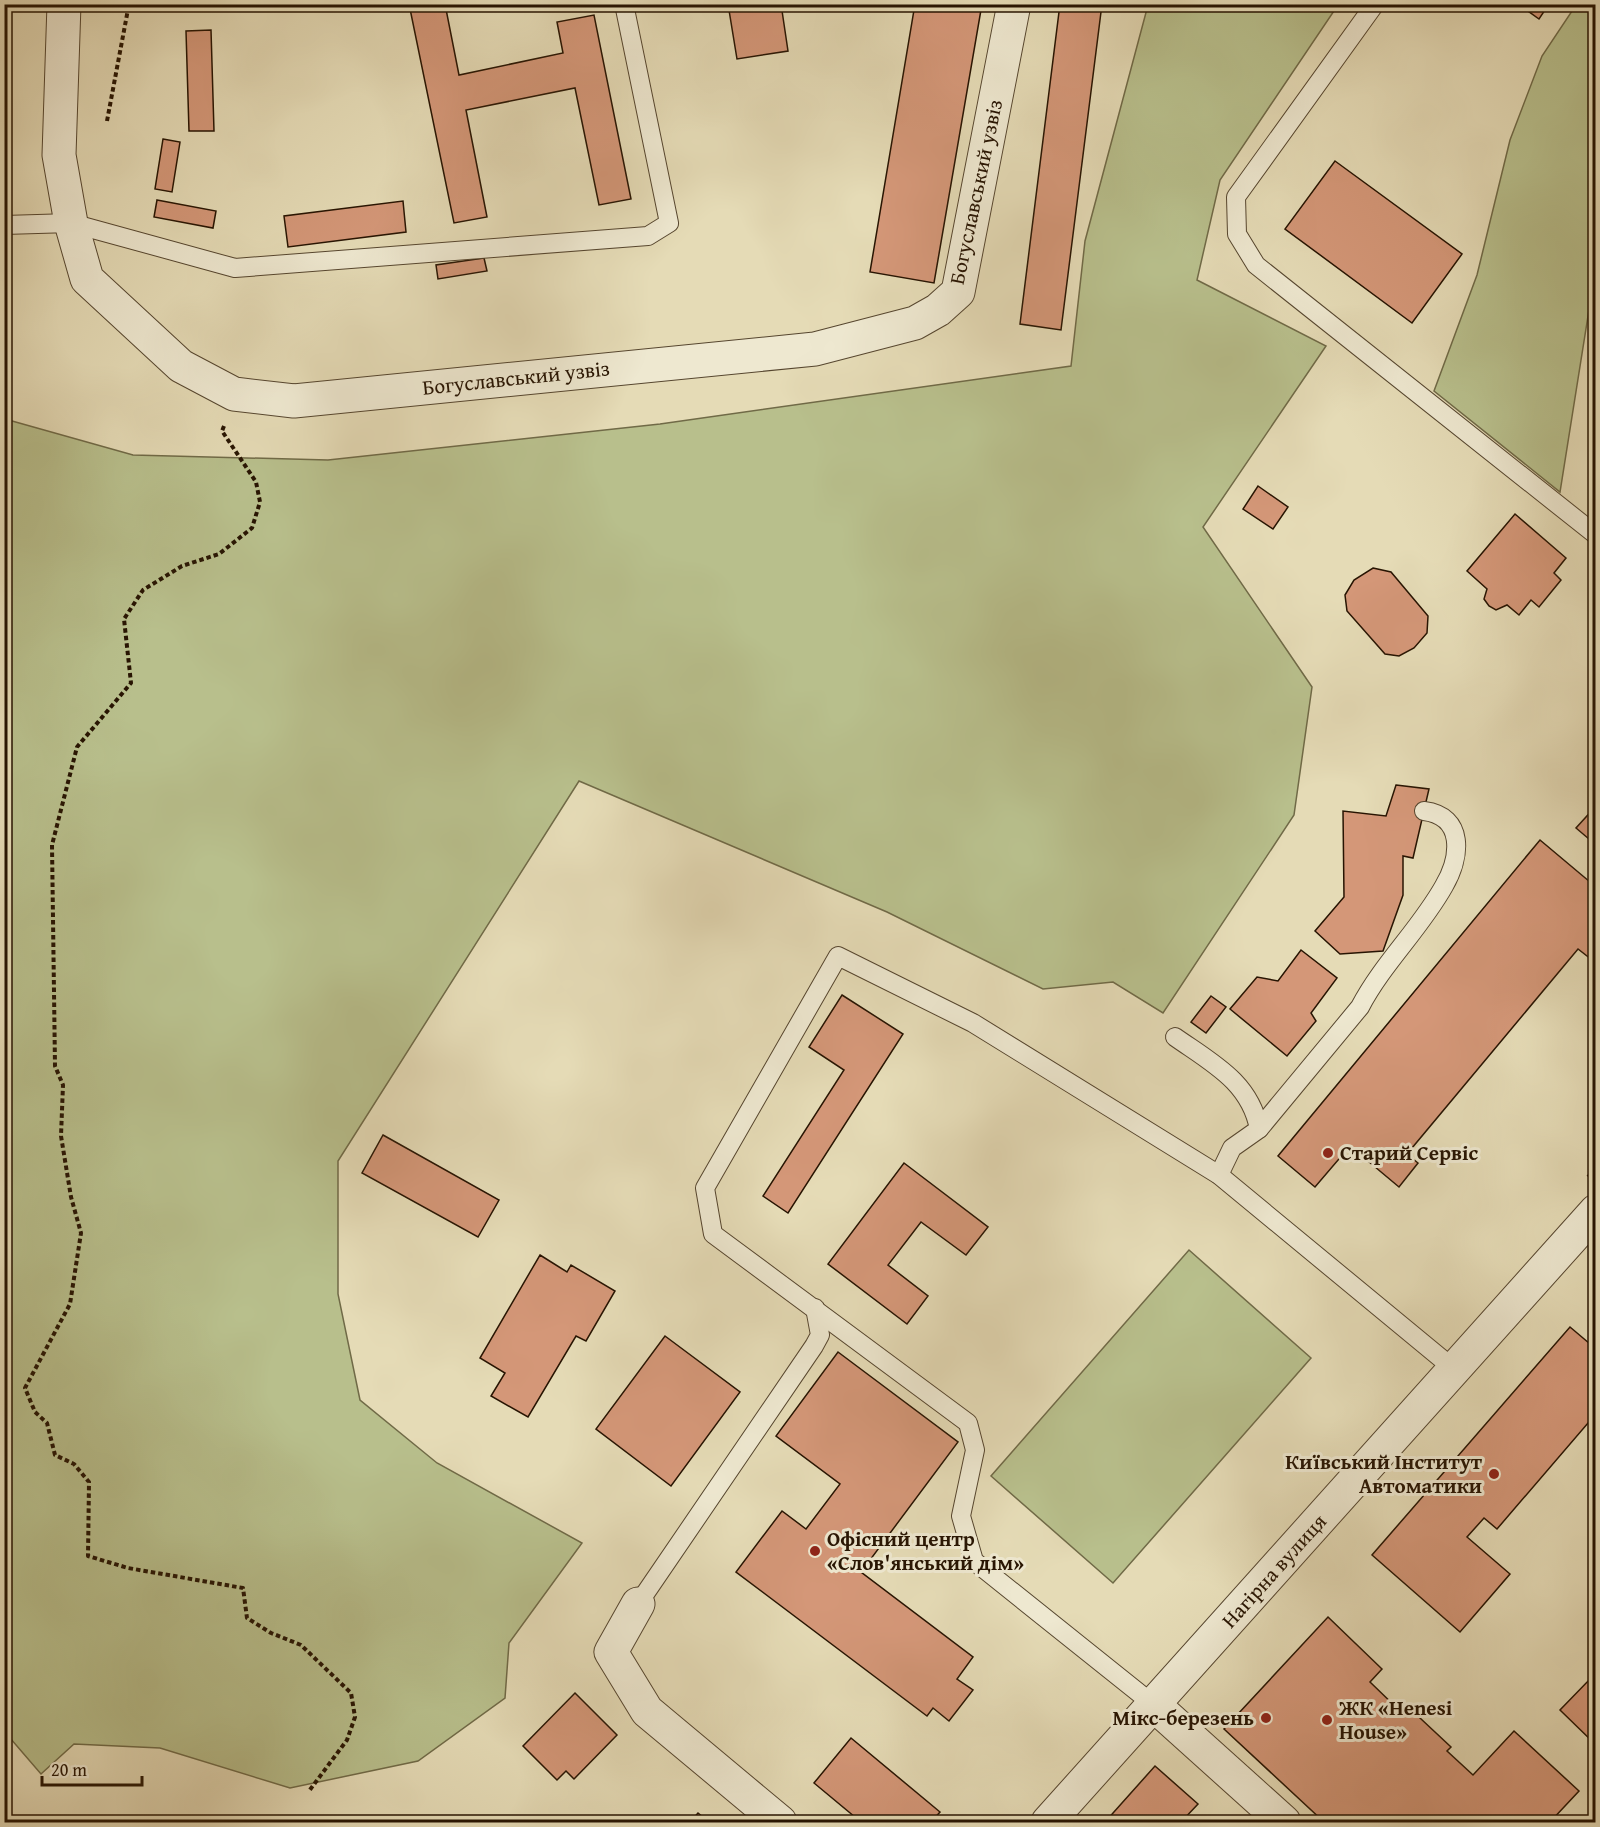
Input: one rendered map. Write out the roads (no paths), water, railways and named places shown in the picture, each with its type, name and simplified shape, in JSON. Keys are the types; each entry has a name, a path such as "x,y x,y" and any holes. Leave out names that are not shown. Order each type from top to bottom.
{"street":[{"name":"Богуславський узвіз","path":"64,4 59,155 71,223 87,279 181,366 234,394 294,401 815,349 915,323 938,310 958,292 1014,4"},
{"name":"Нагірна вулиця","path":"1048,1822 1596,1211"},
{"path":"638,1604 611,1652 647,1711 780,1822"},
{"path":"1154,1705 1284,1822"}],"lane":[{"path":"4,225 71,223 235,268 648,236 669,224 624,4"},
{"path":"1375,4 1236,197 1237,234 1256,265 1596,535"},
{"path":"1219,1175 1232,1148 1259,1129 1360,1007 1370,987 1444,887 1455,861 1453,827 1448,819 1437,813 1424,811"},
{"path":"1154,1705 974,1561 961,1516 975,1450 968,1423 712,1234 705,1188 838,956 973,1023 1219,1175 1454,1369"},
{"path":"1175,1037 1237,1083 1253,1106 1259,1129"},
{"path":"638,1604 814,1346 820,1335 815,1308"}],"place":[{"name":"Старий Сервіс","path":"1328,1153"},
{"name":"Київський Інститут Автоматики","path":"1494,1474"},
{"name":"Офісний центр «Слов'янський дім»","path":"815,1551"},
{"name":"Мікс-березень","path":"1266,1718"},
{"name":"ЖК «Henesi House»","path":"1327,1720"}]}
